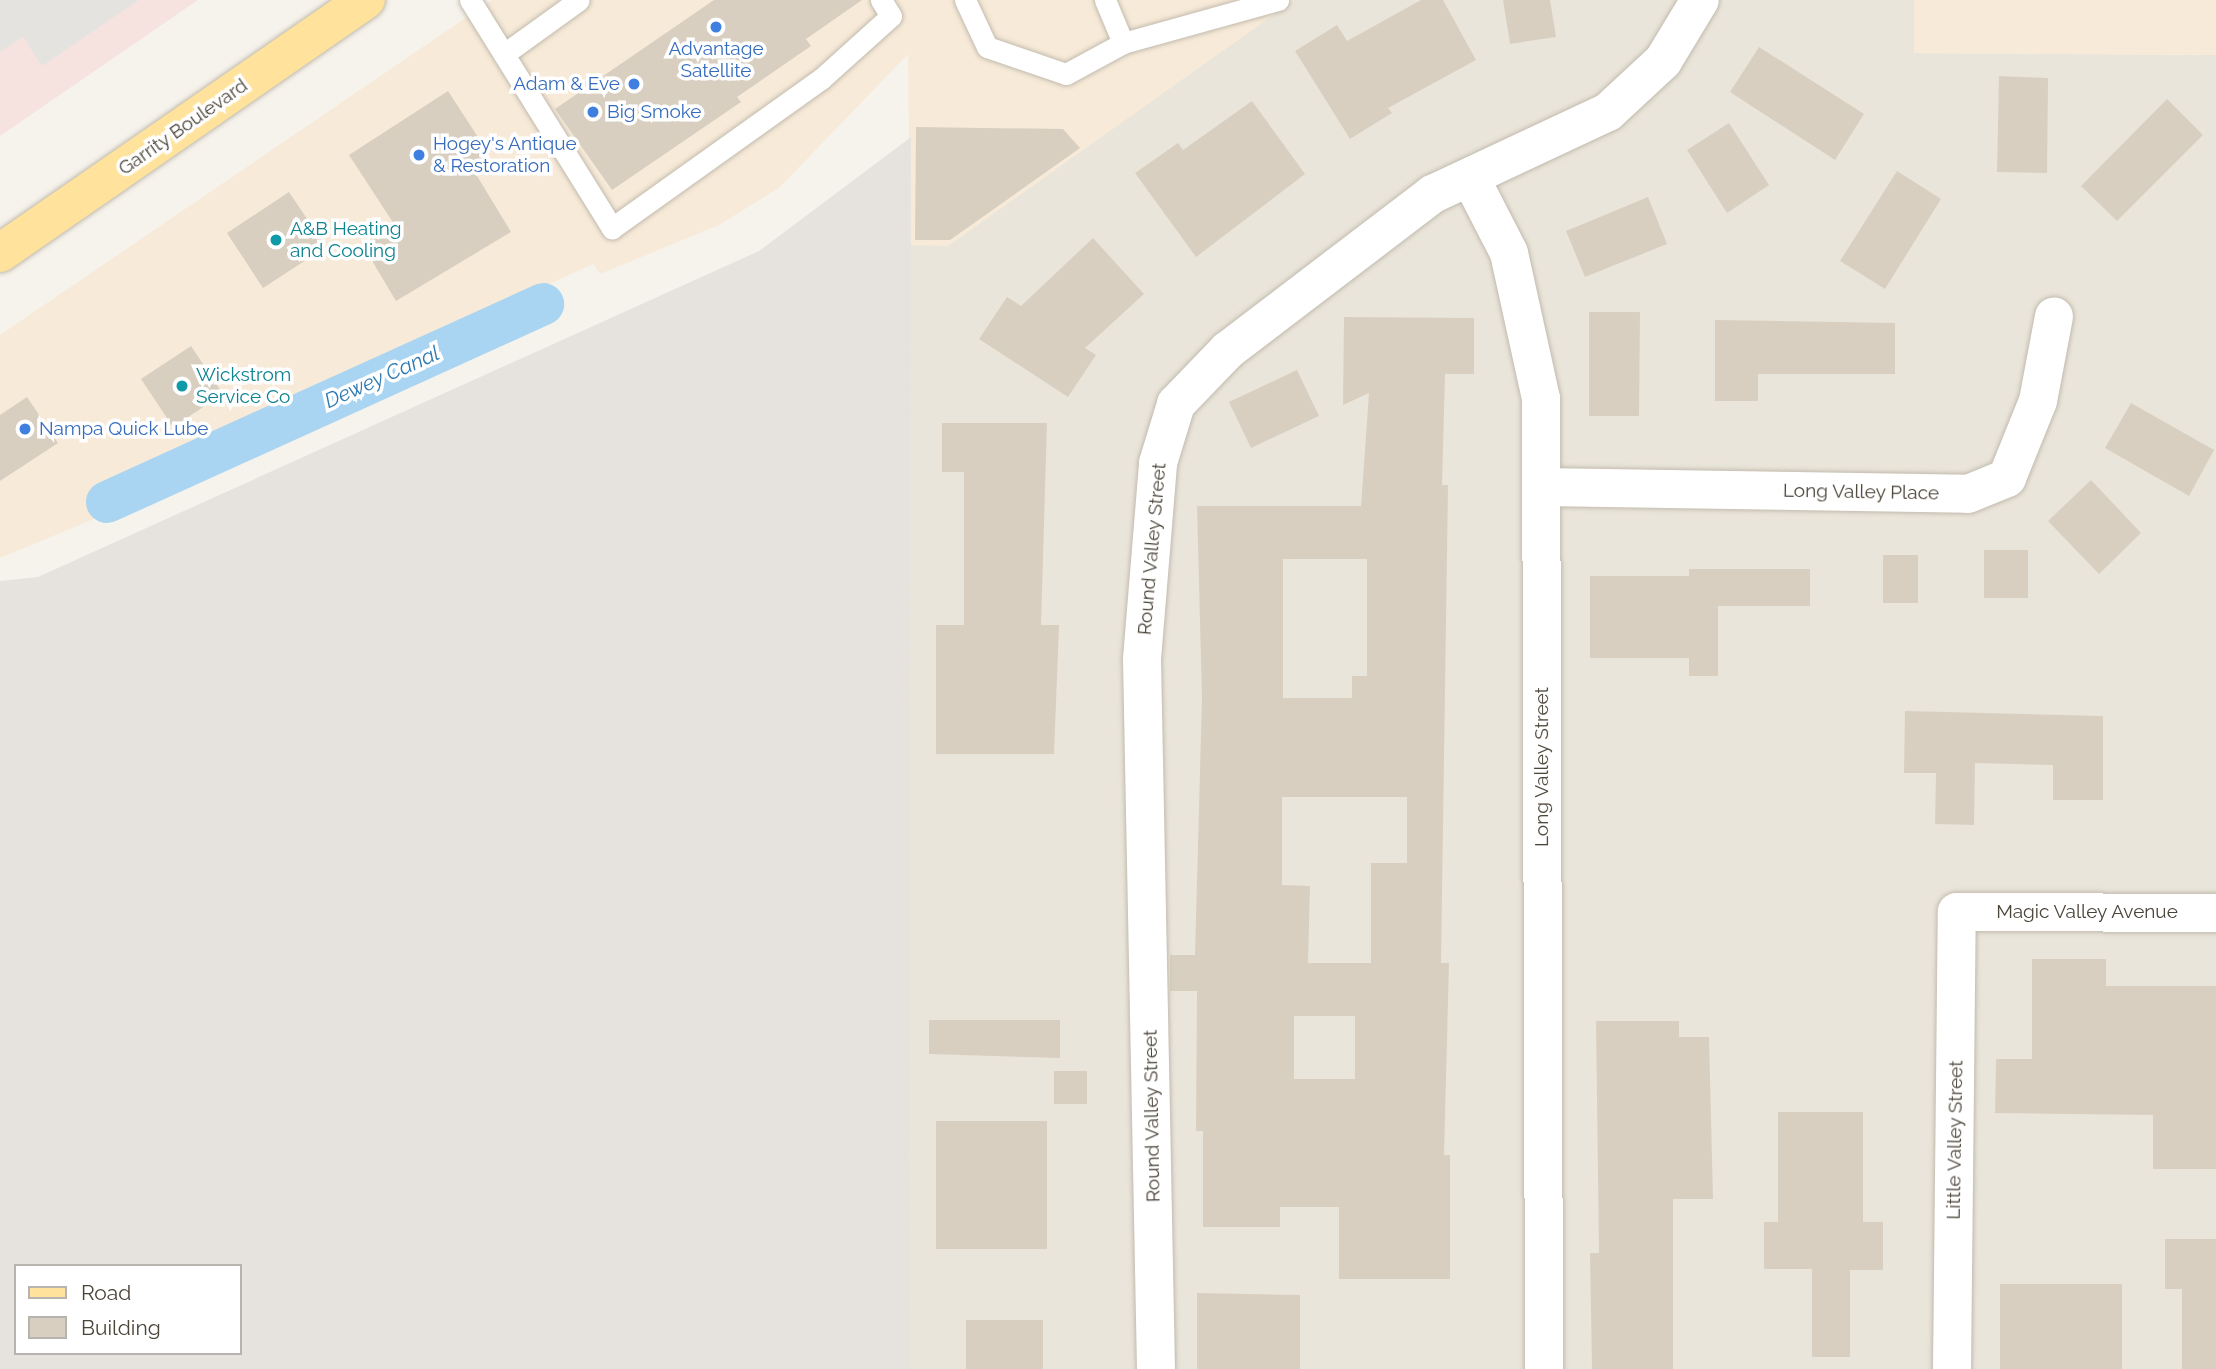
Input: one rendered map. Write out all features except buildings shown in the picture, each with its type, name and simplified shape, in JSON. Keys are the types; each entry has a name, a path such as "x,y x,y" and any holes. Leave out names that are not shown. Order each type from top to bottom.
{"main road":[{"name":"Garrity Boulevard","path":"3,245 366,0"}],"street":[{"name":"Round Valley Street","path":"1156,1369 1142,659 1157,463 1176,404 1228,350 1433,194 1608,112 1663,61 1700,0"},
{"name":"Long Valley Street","path":"1469,177 1509,253 1541,399 1544,1369"},
{"name":"Long Valley Place","path":"1542,487 1968,494 2007,478 2038,401 2054,316"},
{"name":"Magic Valley Avenue","path":"1957,912 2216,913"},
{"name":"Little Valley Street","path":"1952,1369 1957,912"}],"lane":[{"path":"470,0 612,228 821,79 891,16 881,0"},
{"path":"504,54 579,0"},
{"path":"965,0 987,47 1066,74 1123,43 1278,0"},
{"path":"1105,0 1123,43"}],"shaded area":[{"path":"0,0 198,0 0,136"},
{"path":"0,0 139,0 42,66 23,37 0,52"},
{"path":"492,0 1294,0 948,246 910,245 908,54 780,187 719,225 600,274 593,264 266,414 99,494 106,514 0,558 0,335"},
{"path":"1294,0 1914,0 1914,53 2216,55 2216,1369 909,1369 910,245 948,245"},
{"path":"1914,0 2216,0 2216,55 1914,53"},
{"path":"911,137 909,1369 0,1369 0,581 38,577 759,251"}],"waterway":[{"name":"Dewey Canal","path":"107,502 543,304"}],"place":[{"name":"Advantage Satellite","path":"716,27"},
{"name":"Adam & Eve","path":"634,84"},
{"name":"Big Smoke","path":"593,112"},
{"name":"Hogey's Antique & Restoration","path":"419,155"},
{"name":"A&B Heating and Cooling","path":"276,240"},
{"name":"Wickstrom Service Co","path":"182,386"},
{"name":"Nampa Quick Lube","path":"25,429"}]}
